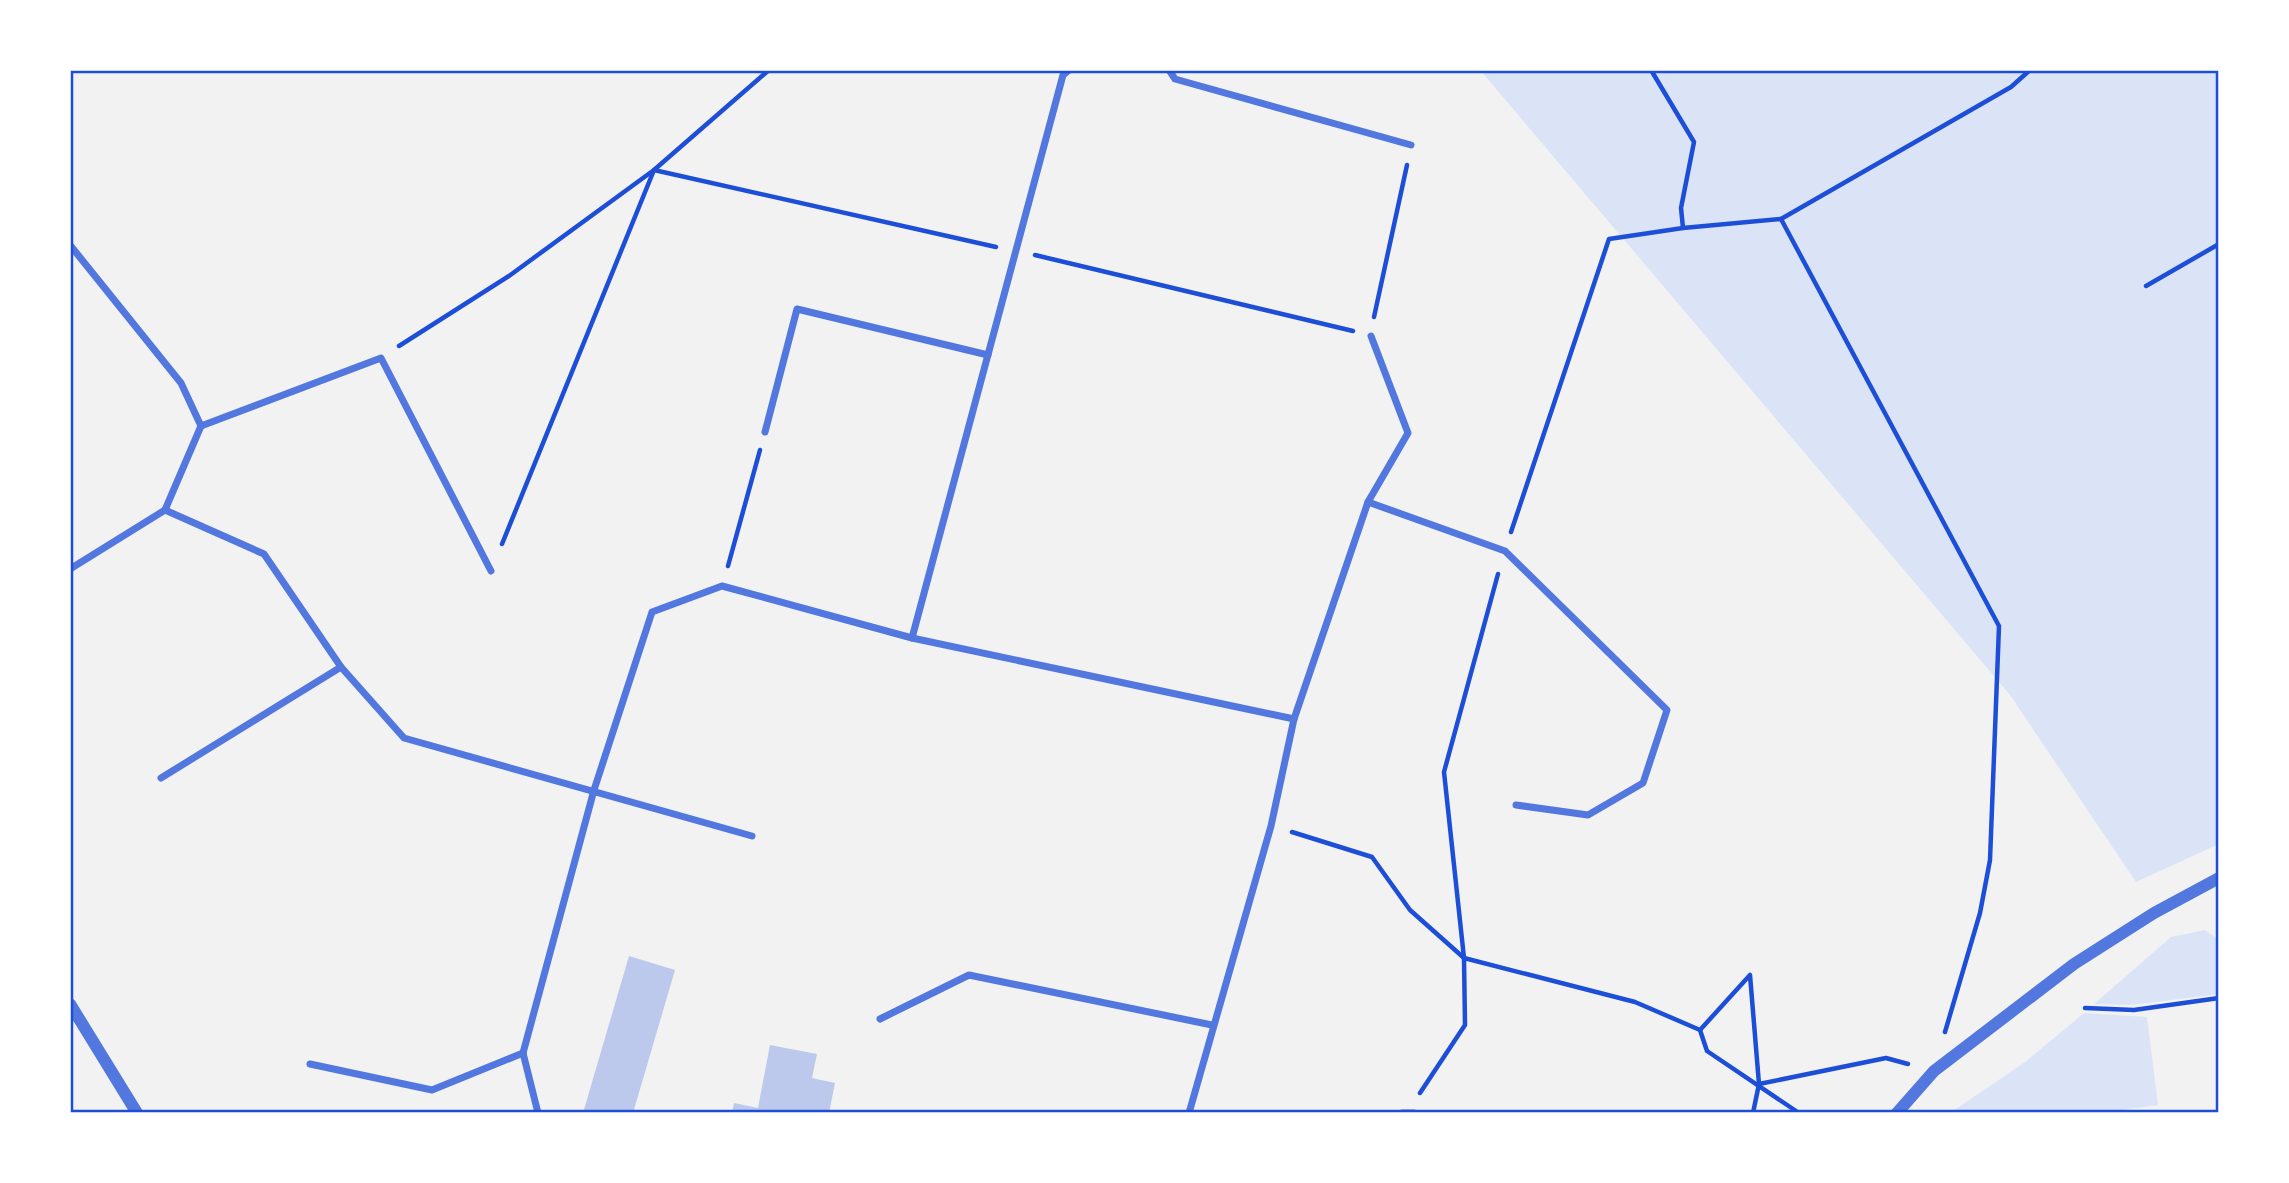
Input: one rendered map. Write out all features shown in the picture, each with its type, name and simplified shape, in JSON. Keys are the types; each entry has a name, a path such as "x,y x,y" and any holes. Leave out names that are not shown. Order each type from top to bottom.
{"street":[{"path":"912,638 1063,75 1069,70"},
{"path":"1169,70 1175,79 1411,145"},
{"path":"70,245 181,383 201,426"},
{"path":"765,432 797,309 988,355"},
{"path":"1189,1113 1271,826 1294,719 1368,502 1408,433 1371,336"},
{"path":"70,569 165,510 201,426 381,358 491,571"},
{"path":"1368,502 1505,551 1667,710 1643,783 1588,815 1516,805"},
{"path":"165,510 264,554 341,667 404,738 752,836"},
{"path":"538,1113 523,1053 594,790 652,612 722,586 912,638 1294,719"},
{"path":"161,778 341,667"},
{"path":"1897,1113 1934,1071 2074,964 2154,914 2219,878"},
{"path":"880,1019 969,975 1212,1025"},
{"path":"70,1004 137,1113"},
{"path":"310,1064 432,1090 523,1053"}],"path":[{"path":"381,358 509,275 654,170 769,70"},
{"path":"1651,70 1694,142 1681,208 1683,228"},
{"path":"1408,1112 1465,1026 1464,958 1444,772 1505,551 1609,239 1683,228 1781,219 2011,87 2030,70"},
{"path":"654,170 1182,288 1371,336 1411,145"},
{"path":"491,571 654,170"},
{"path":"1759,1084 1886,1058 1934,1071 1980,913 1990,860 1999,626 1781,219"},
{"path":"2146,286 2219,244"},
{"path":"722,586 765,432"},
{"path":"1271,826 1372,856 1410,910 1464,958 1635,1002 1700,1030 1707,1051 1799,1113"},
{"path":"1700,1030 1750,975 1759,1084 1753,1113"},
{"path":"2085,1008 2134,1010 2219,998"}],"shaded area":[{"path":"1480,70 2219,70 2219,844 2136,882 2010,695"},
{"path":"2205,930 2219,940 2219,994 2132,1005 2094,1004 2171,937"},
{"path":"2084,1013 2147,1017 2158,1105 2100,1113 1950,1113 2025,1062"}],"building":[{"path":"629,956 675,970 633,1113 583,1113"},
{"path":"770,1045 817,1054 812,1078 835,1083 829,1113 732,1113 734,1103 758,1108"}]}
